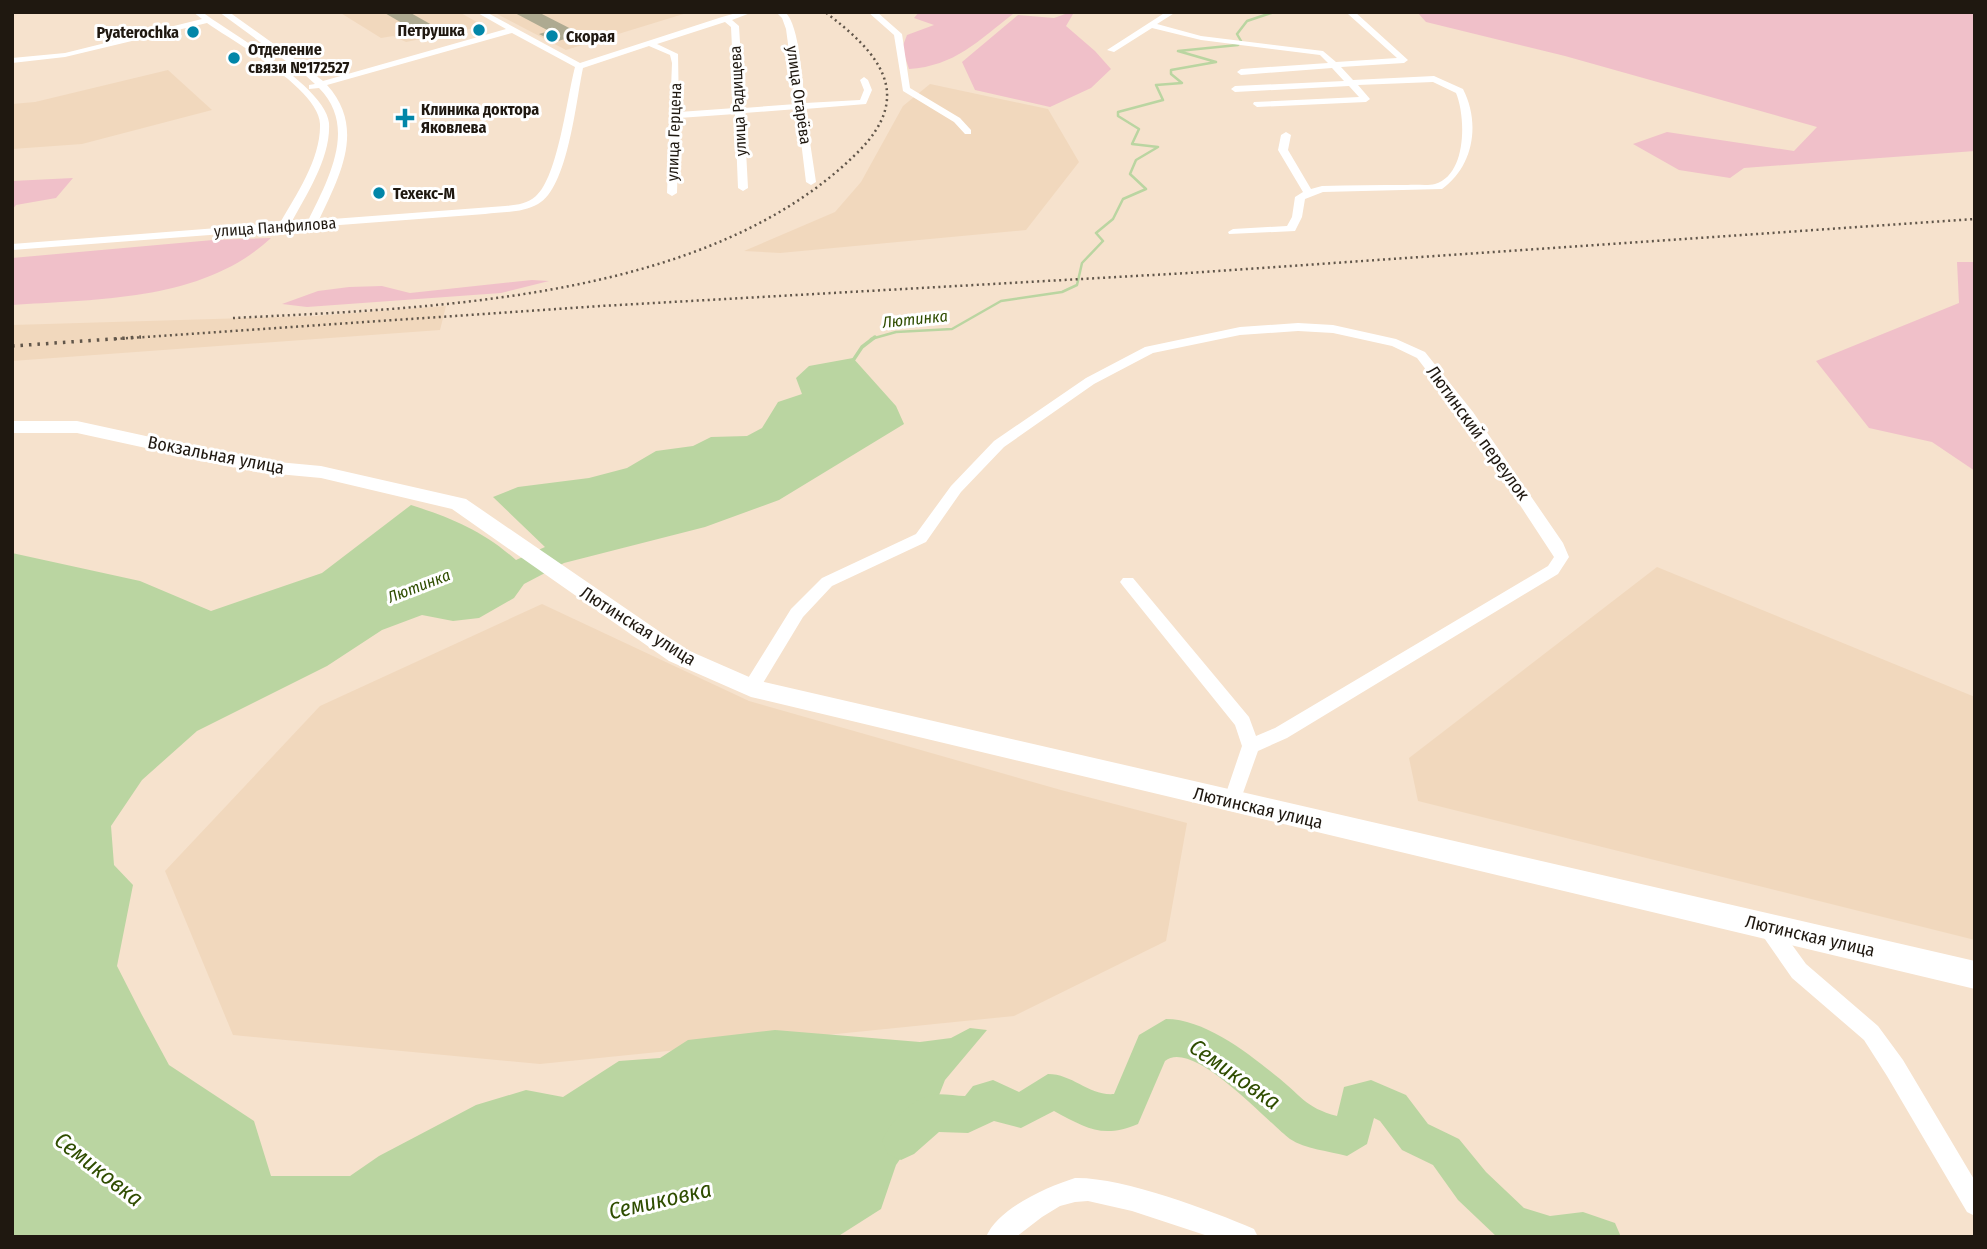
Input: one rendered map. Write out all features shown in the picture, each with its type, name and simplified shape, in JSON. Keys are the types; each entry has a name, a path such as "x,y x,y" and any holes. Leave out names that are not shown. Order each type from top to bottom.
{"main road":[{"name":"Вокзальная улица","path":"12,427 77,427 256,466 321,472 459,504"},
{"name":"Лютинская улица","path":"459,504 677,655 751,688 1975,975"}],"street":[{"path":"223,12 320,84 337,100 341,110 342,138 335,172 312,224"},
{"path":"480,12 579,66 749,12"},
{"name":"улица Огарёва","path":"780,12 786,17 790,29 811,182"},
{"path":"872,12 898,34 906,89 957,120 968,132"},
{"path":"1111,50 1172,12"},
{"path":"1241,72 1405,60 1352,14"},
{"path":"12,61 65,55 203,15 303,90 322,111 324,122 312,174 284,226"},
{"name":"улица Радищева","path":"725,19 735,26 737,111 743,188"},
{"path":"1150,25 1231,42 1323,52 1339,66 1366,99 1257,104"},
{"path":"303,90 513,30"},
{"name":"улица Герцена","path":"651,44 674,54 677,115 672,193"},
{"name":"улица Панфилова","path":"12,247 525,207 543,196 556,169 579,66"},
{"path":"1233,232 1291,229 1297,217 1300,197 1308,192 1382,186 1430,188 1448,180 1465,155 1460,90 1434,79 1352,81 1235,89"},
{"path":"677,115 863,102 868,90 864,80"},
{"path":"1286,135 1283,150 1308,192"},
{"name":"Лютинский переулок","path":"751,688 797,613 827,582 921,538 956,489 999,444 1090,381 1149,350 1240,331 1297,327 1333,329 1396,343 1422,355 1468,415 1558,547 1562,557 1553,570 1281,733 1251,746"},
{"path":"1128,582 1243,722 1251,746 1232,802"},
{"path":"1767,926 1799,971 1871,1033 1895,1068 1975,1204"},
{"path":"998,1237 1027,1209 1077,1189 1126,1198 1246,1237"}],"shaded area":[{"path":"339,12 459,12 484,26 406,42 393,36 381,38"},
{"path":"493,12 690,12 566,50"},
{"path":"919,12 1013,14 953,57 940,63 909,69 902,48 907,35 934,25 914,18"},
{"path":"1417,12 1975,12 1975,151 1744,168 1730,178 1679,170 1633,144 1667,132 1794,151 1817,127 1565,56 1426,22"},
{"path":"1073,14 1066,26 1111,69 1091,88 1050,107 975,90 962,62 1018,15 1054,18"},
{"path":"168,70 212,110 82,144 12,149 12,104 35,102"},
{"path":"930,84 1048,109 1079,162 1026,230 780,253 744,251 835,212 861,182 903,106"},
{"path":"73,178 56,198 16,205 12,210 12,181"},
{"path":"271,238 244,259 183,285 115,298 12,305 12,258 213,240"},
{"path":"1957,262 1975,262 1975,471 1932,442 1869,428 1816,361 1959,303"},
{"path":"532,280 549,281 501,293 307,307 282,304 318,291 349,287 382,286 410,293"},
{"path":"446,306 440,330 12,361 12,325 314,316"},
{"path":"1657,567 1975,697 1975,940 1418,801 1409,758"},
{"path":"542,604 749,701 1187,823 1166,941 1014,1016 540,1064 233,1035 165,871 320,706"}],"water":[{"path":"853,358 896,406 904,424 779,500 705,527 564,563 524,584 514,598 479,618 453,621 422,615 382,630 327,666 197,731 142,780 111,826 114,865 133,885 117,966 169,1065 254,1121 271,1176 350,1176 379,1156 476,1105 526,1090 563,1097 619,1061 660,1058 688,1040 775,1030 920,1042 951,1038 970,1028 987,1030 945,1080 932,1113 896,1165 881,1209 837,1237 12,1237 12,553 140,581 211,611 322,573 411,505 466,526 516,560 545,547 493,497 518,487 589,478 627,468 656,451 693,446 711,437 747,436 762,428 778,402 802,394 796,378 809,366"}],"building":[{"path":"383,12 409,12 432,25 414,30"},
{"path":"513,12 538,12 581,34 555,42 539,34 549,31"}],"waterway":[{"name":"Лютинка","path":"873,338 896,332 952,329 1001,301 1062,292 1077,285 1082,263 1103,241 1096,233 1113,219 1123,199 1146,189 1130,174 1136,160 1158,147 1132,144 1139,129 1118,116 1118,112 1163,100 1156,85 1182,83 1171,74 1171,70 1216,62 1178,51 1238,45 1241,41 1237,34 1247,21 1274,12"},
{"name":"Лютинка","path":"852,362 862,347 873,338"},
{"name":"Семиковка","path":"901,1141 932,1113 968,1115 981,1108 986,1099 993,1098 1008,1109 1021,1110 1034,1104 1048,1092 1057,1092 1097,1114 1125,1111 1152,1048 1166,1037 1181,1037 1216,1055 1262,1087 1304,1126 1347,1137 1354,1131 1357,1100 1371,1098 1393,1108 1415,1137 1446,1152 1472,1186 1512,1224 1550,1236 1583,1232 1601,1237"}],"railway":[{"path":"233,318 393,309 564,287 647,267 725,239 796,202 858,152 875,131 885,111 887,93 883,75 874,59 861,43 825,12"},
{"path":"115,339 601,306 1188,273 1975,219"},
{"path":"12,346 141,337"}],"place":[{"name":"Петрушка","path":"479,30"},
{"name":"Pyaterochka","path":"193,32"},
{"name":"Скорая","path":"552,36"},
{"name":"Отделение связи №172527","path":"234,58"},
{"name":"Клиника доктора Яковлева","path":"405,118"},
{"name":"Техекс-М","path":"379,193"}]}
